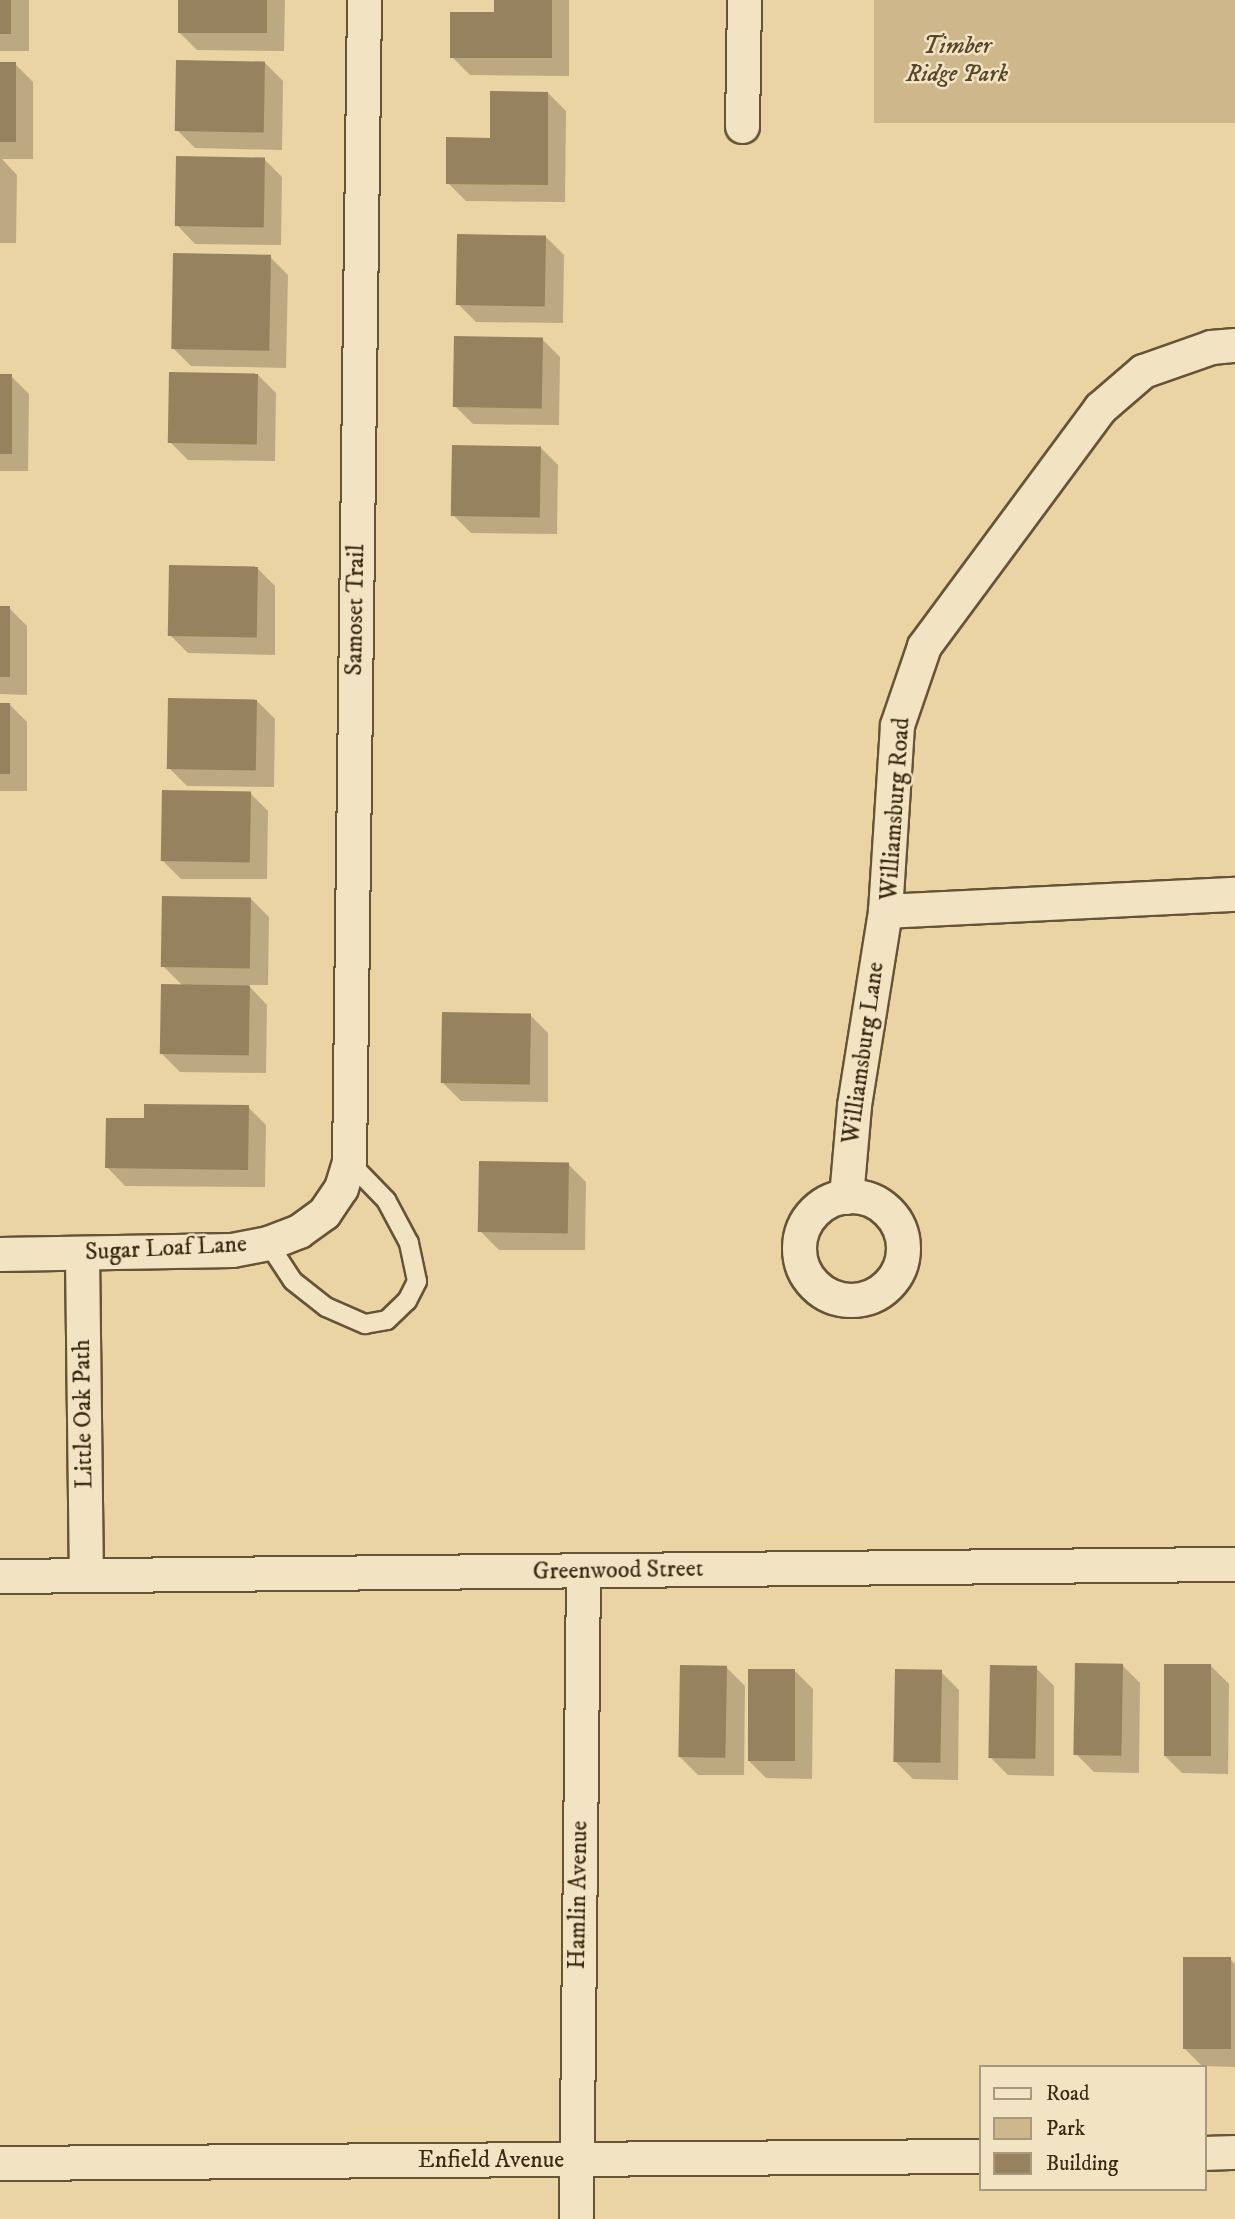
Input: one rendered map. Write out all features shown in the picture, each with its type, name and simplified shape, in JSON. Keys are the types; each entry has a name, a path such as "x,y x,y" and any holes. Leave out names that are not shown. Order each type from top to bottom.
{"street":[{"name":"Samoset Trail","path":"324,1213 341,1188 349,1162 364,0"},
{"path":"742,126 744,0"},
{"name":"Williamsburg Road","path":"1235,345 1211,347 1143,371 1100,408 924,646 897,725 885,911 1235,894"},
{"name":"Williamsburg Lane","path":"846,1197 854,1105 885,911"},
{"name":"Sugar Loaf Lane","path":"0,1254 232,1250 268,1243 299,1231 324,1213"},
{"name":"Little Oak Path","path":"82,1254 86,1574"},
{"name":"Greenwood Street","path":"0,1576 1235,1564"},
{"name":"Hamlin Avenue","path":"576,2219 583,1572"},
{"path":"1207,2153 1235,2152"},
{"name":"Enfield Avenue","path":"0,2163 576,2161 979,2156"}],"lane":[{"path":"268,1243 293,1281 326,1307 365,1324 387,1320 407,1301 417,1281 409,1243 386,1200 349,1162"}],"green space":[{"name":"Timber Ridge Park","path":"874,0 1235,0 1235,123 874,123"}],"building":[{"path":"0,0 11,0 11,34 0,34"},
{"path":"178,0 267,0 267,33 178,33"},
{"path":"494,0 552,0 552,58 450,58 450,12 494,12"},
{"path":"176,60 265,62 264,133 175,131"},
{"path":"0,62 16,62 16,142 0,142"},
{"path":"490,91 548,92 548,185 446,184 446,137 490,138"},
{"path":"176,156 265,158 264,228 175,226"},
{"path":"457,234 546,236 545,307 456,305"},
{"path":"173,253 271,255 269,351 171,349"},
{"path":"454,336 543,338 542,409 453,407"},
{"path":"169,372 258,374 257,445 168,443"},
{"path":"0,374 12,374 12,454 0,454"},
{"path":"452,445 541,447 540,518 451,516"},
{"path":"169,565 258,567 257,638 168,636"},
{"path":"0,606 10,606 10,677 0,677"},
{"path":"168,698 257,700 256,771 167,769"},
{"path":"0,703 10,703 10,774 0,774"},
{"path":"162,790 251,792 250,863 161,861"},
{"path":"162,896 251,898 250,969 161,967"},
{"path":"161,984 250,986 249,1056 160,1054"},
{"path":"442,1012 531,1014 530,1085 441,1083"},
{"path":"144,1104 249,1105 248,1170 105,1168 106,1118 144,1118"},
{"path":"479,1161 569,1163 568,1234 478,1232"},
{"path":"1075,1663 1123,1664 1121,1756 1073,1755"},
{"path":"1164,1664 1211,1664 1211,1756 1164,1756"},
{"path":"680,1665 727,1666 725,1758 678,1757"},
{"path":"990,1665 1037,1666 1035,1759 988,1758"},
{"path":"748,1669 795,1669 795,1761 748,1761"},
{"path":"895,1669 942,1670 940,1763 893,1762"},
{"path":"1183,1957 1231,1957 1231,2049 1183,2049"}]}
